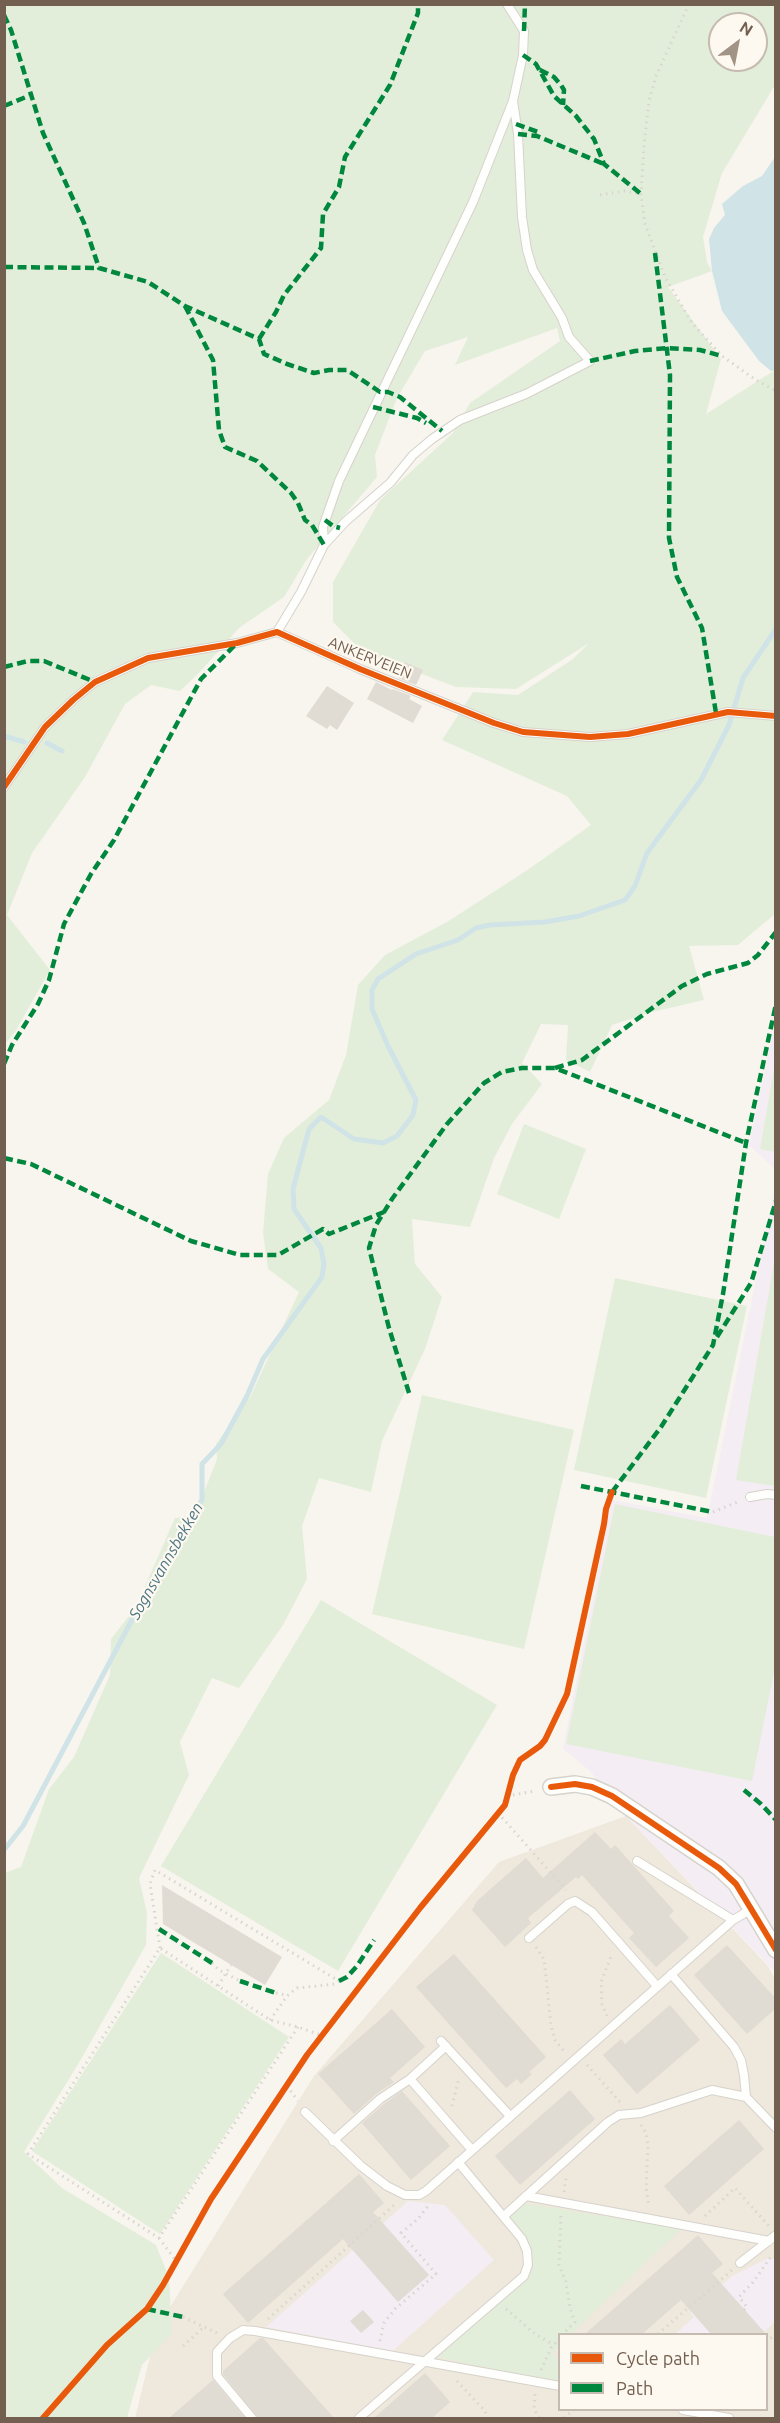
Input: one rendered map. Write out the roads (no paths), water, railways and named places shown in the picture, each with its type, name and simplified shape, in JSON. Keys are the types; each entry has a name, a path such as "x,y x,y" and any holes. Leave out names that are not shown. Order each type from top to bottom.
{"street":[{"path":"551,1787 575,1784 592,1787 612,1796 719,1868 736,1884 776,1950"}],"lane":[{"path":"324,545 323,527 339,481 473,202 513,101 523,55 525,31 507,4"},
{"path":"4,787 45,727 95,682 148,658 237,643 278,632 324,545 345,522 390,483 413,455 442,430 478,411 526,394 590,361 569,337 562,318 540,283 530,260 523,232 518,134 513,101"},
{"name":"ANKERVEIEN","path":"278,632 360,669 494,723 523,732 570,737 628,734 728,712 776,716"},
{"path":"750,1497 776,1495"},
{"path":"637,1860 733,1920"},
{"path":"529,1938 568,1904 575,1901 592,1912 657,1986"},
{"path":"306,2112 370,2173 405,2195 418,2194 433,2184 733,1920 750,1910"},
{"path":"671,1974 734,2047 744,2075 746,2097"},
{"path":"333,2140 380,2099 410,2079 444,2043 510,2116"},
{"path":"410,2079 471,2150"},
{"path":"504,2216 608,2122 619,2115 669,2105 700,2092 712,2090 746,2097 776,2128"},
{"path":"359,2418 524,2276 528,2265 527,2252 522,2239 458,2162"},
{"path":"525,2196 692,2227 773,2236"},
{"path":"740,2263 773,2236"},
{"path":"252,2418 217,2376 217,2352 238,2331 255,2331 558,2386"},
{"path":"693,2411 729,2418"}],"waterway":[{"name":"Sognsvannsbekken","path":"4,1850 23,1826 143,1599 183,1528 202,1500 202,1464 221,1444 247,1396 263,1359 322,1277 324,1264 321,1248 294,1209 293,1189 309,1129 321,1117 354,1139 383,1143 397,1136 413,1115 416,1100 372,1009 372,990 378,979 416,954 458,940 476,928 545,922 579,916 625,900 635,886 647,853 701,780 729,725 743,678 776,629"},
{"path":"4,736 24,742"},
{"path":"47,743 62,751"}]}
